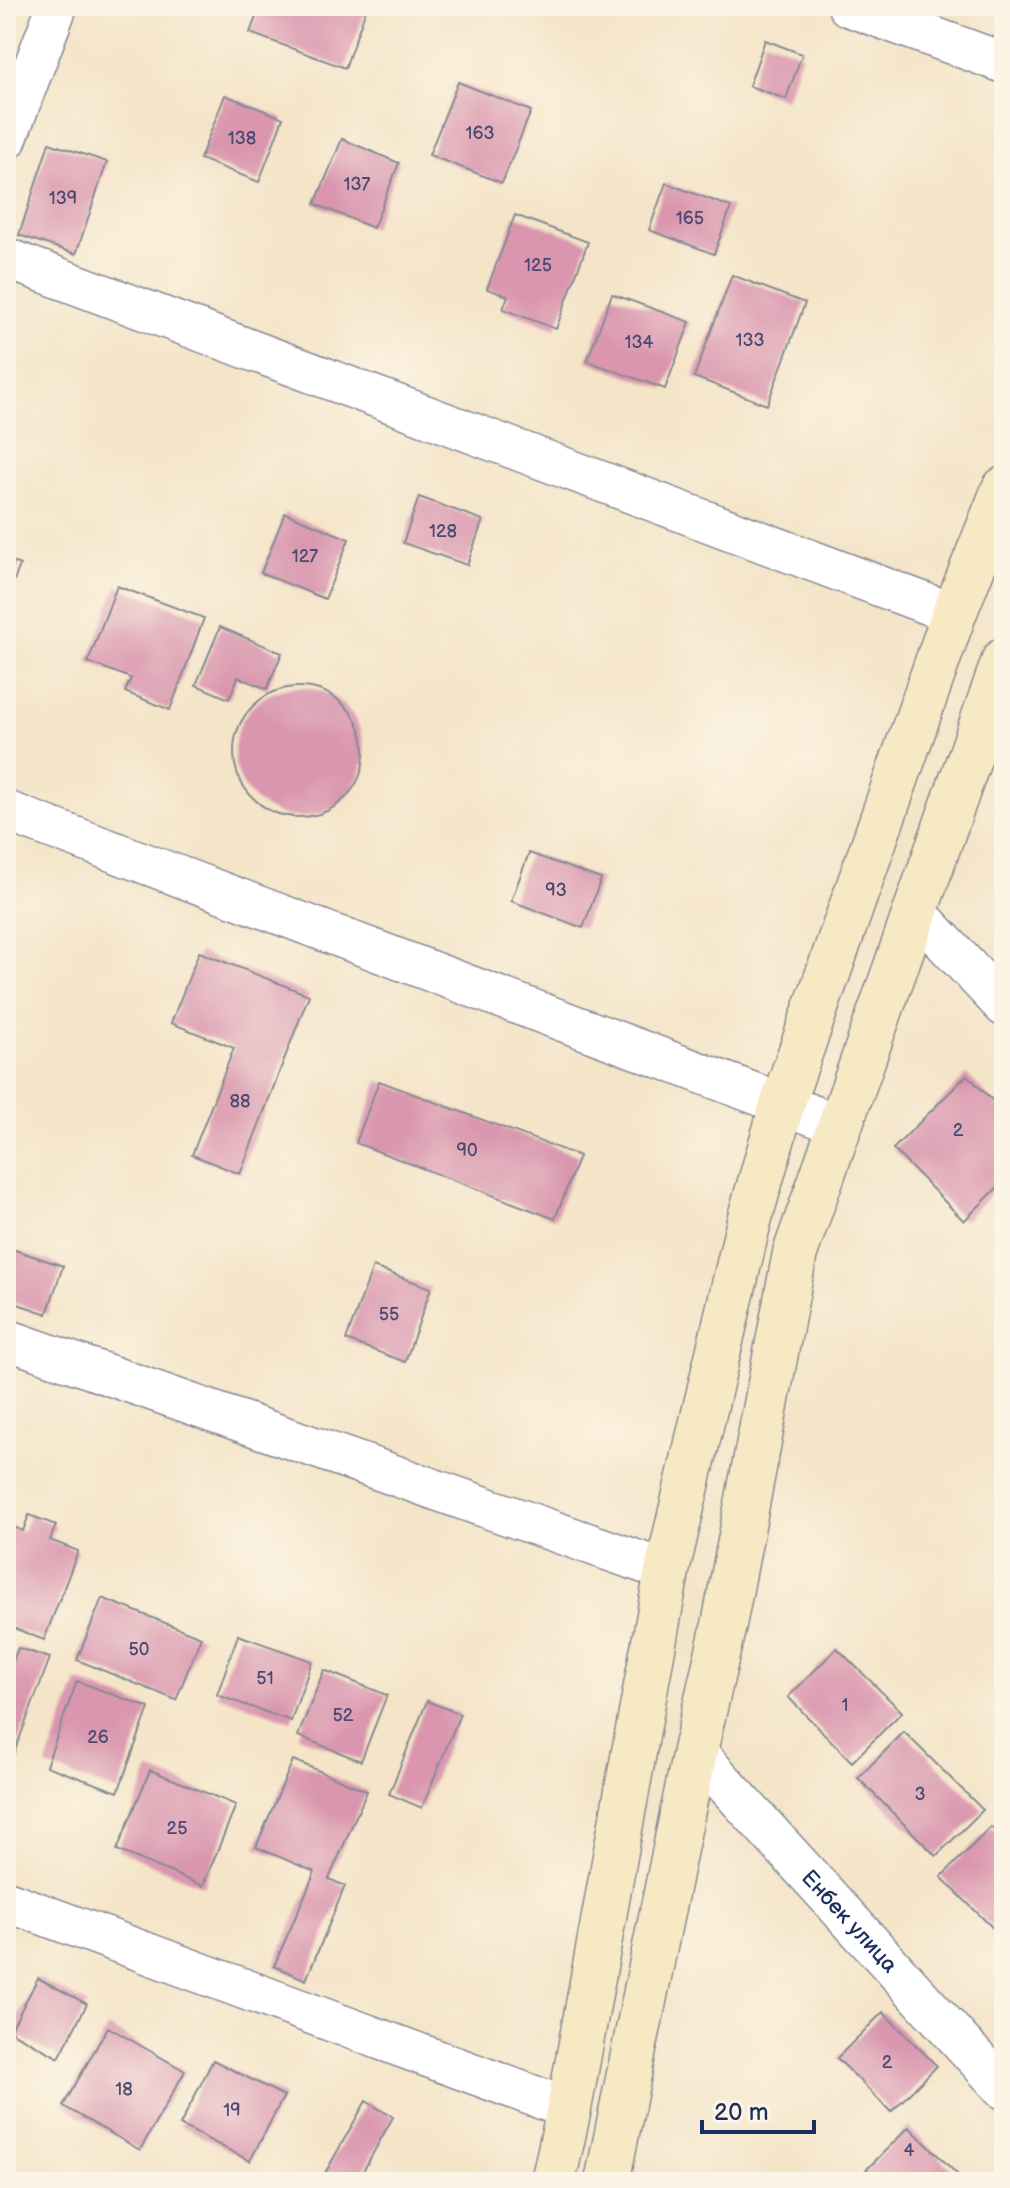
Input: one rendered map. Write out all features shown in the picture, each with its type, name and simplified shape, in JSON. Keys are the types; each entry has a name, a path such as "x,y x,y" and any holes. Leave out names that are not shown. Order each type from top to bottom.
{"main road":[{"path":"553,2182 667,1571 749,1221 783,1102 954,614 1004,489"},
{"path":"607,2182 695,1751 724,1625 795,1253 1004,660"}],"street":[{"path":"6,140 57,6"},
{"path":"848,6 1004,63"},
{"path":"6,258 954,614"},
{"path":"6,811 841,1126"},
{"path":"915,911 1004,1006"},
{"path":"6,1339 667,1571"},
{"name":"Енбек улица","path":"695,1751 1004,2089"},
{"path":"6,1901 569,2109"}],"building":[{"path":"260,6 357,6 366,9 345,68 250,33"},
{"path":"765,40 802,54 786,99 749,86"},
{"path":"458,82 531,111 502,183 429,155"},
{"path":"225,95 283,118 259,182 200,159"},
{"path":"342,139 399,163 373,228 315,204"},
{"path":"49,143 107,162 76,254 19,235"},
{"path":"666,183 731,207 714,254 649,230"},
{"path":"515,215 588,242 556,329 503,309 508,296 487,289"},
{"path":"732,275 805,303 767,405 694,377"},
{"path":"612,294 690,322 665,389 587,361"},
{"path":"419,497 483,520 467,565 403,543"},
{"path":"285,513 349,539 325,599 261,573"},
{"path":"6,559 20,565 6,602"},
{"path":"117,586 204,618 170,710 125,692 131,678 88,662"},
{"path":"220,627 282,653 267,689 238,677 229,699 196,685"},
{"path":"299,687 324,692 345,706 359,727 364,752 359,777 345,798 324,812 299,817 274,812 253,798 239,777 234,752 239,727 253,706 274,692"},
{"path":"529,853 601,879 583,928 511,901"},
{"path":"199,952 309,995 240,1174 192,1155 234,1048 171,1023"},
{"path":"967,1075 1004,1112 1004,1181 964,1221 893,1149"},
{"path":"379,1081 579,1156 555,1219 356,1143"},
{"path":"6,1247 63,1266 47,1314 6,1300"},
{"path":"373,1267 431,1288 405,1362 346,1340"},
{"path":"29,1515 56,1525 50,1540 78,1551 44,1640 6,1625 6,1524 23,1531"},
{"path":"102,1598 201,1637 176,1700 77,1660"},
{"path":"238,1635 312,1661 291,1721 217,1695"},
{"path":"18,1648 50,1658 6,1774 6,1679"},
{"path":"837,1648 902,1712 852,1762 788,1697"},
{"path":"324,1670 387,1695 361,1761 298,1736"},
{"path":"77,1681 149,1708 118,1792 46,1766"},
{"path":"427,1701 460,1714 422,1808 389,1794"},
{"path":"904,1732 983,1810 936,1856 858,1778"},
{"path":"293,1760 367,1791 329,1879 345,1886 306,1980 274,1966 315,1872 256,1847"},
{"path":"150,1770 236,1805 203,1886 117,1850"},
{"path":"991,1827 1004,1840 1004,1933 1001,1936 941,1877"},
{"path":"38,1978 87,2004 59,2058 10,2031"},
{"path":"883,2012 937,2066 891,2112 837,2058"},
{"path":"108,2027 185,2071 140,2150 63,2106"},
{"path":"213,2060 284,2096 250,2161 180,2125"},
{"path":"366,2101 393,2117 357,2182 320,2182"},
{"path":"909,2127 962,2179 959,2182 872,2182 863,2173"}]}
